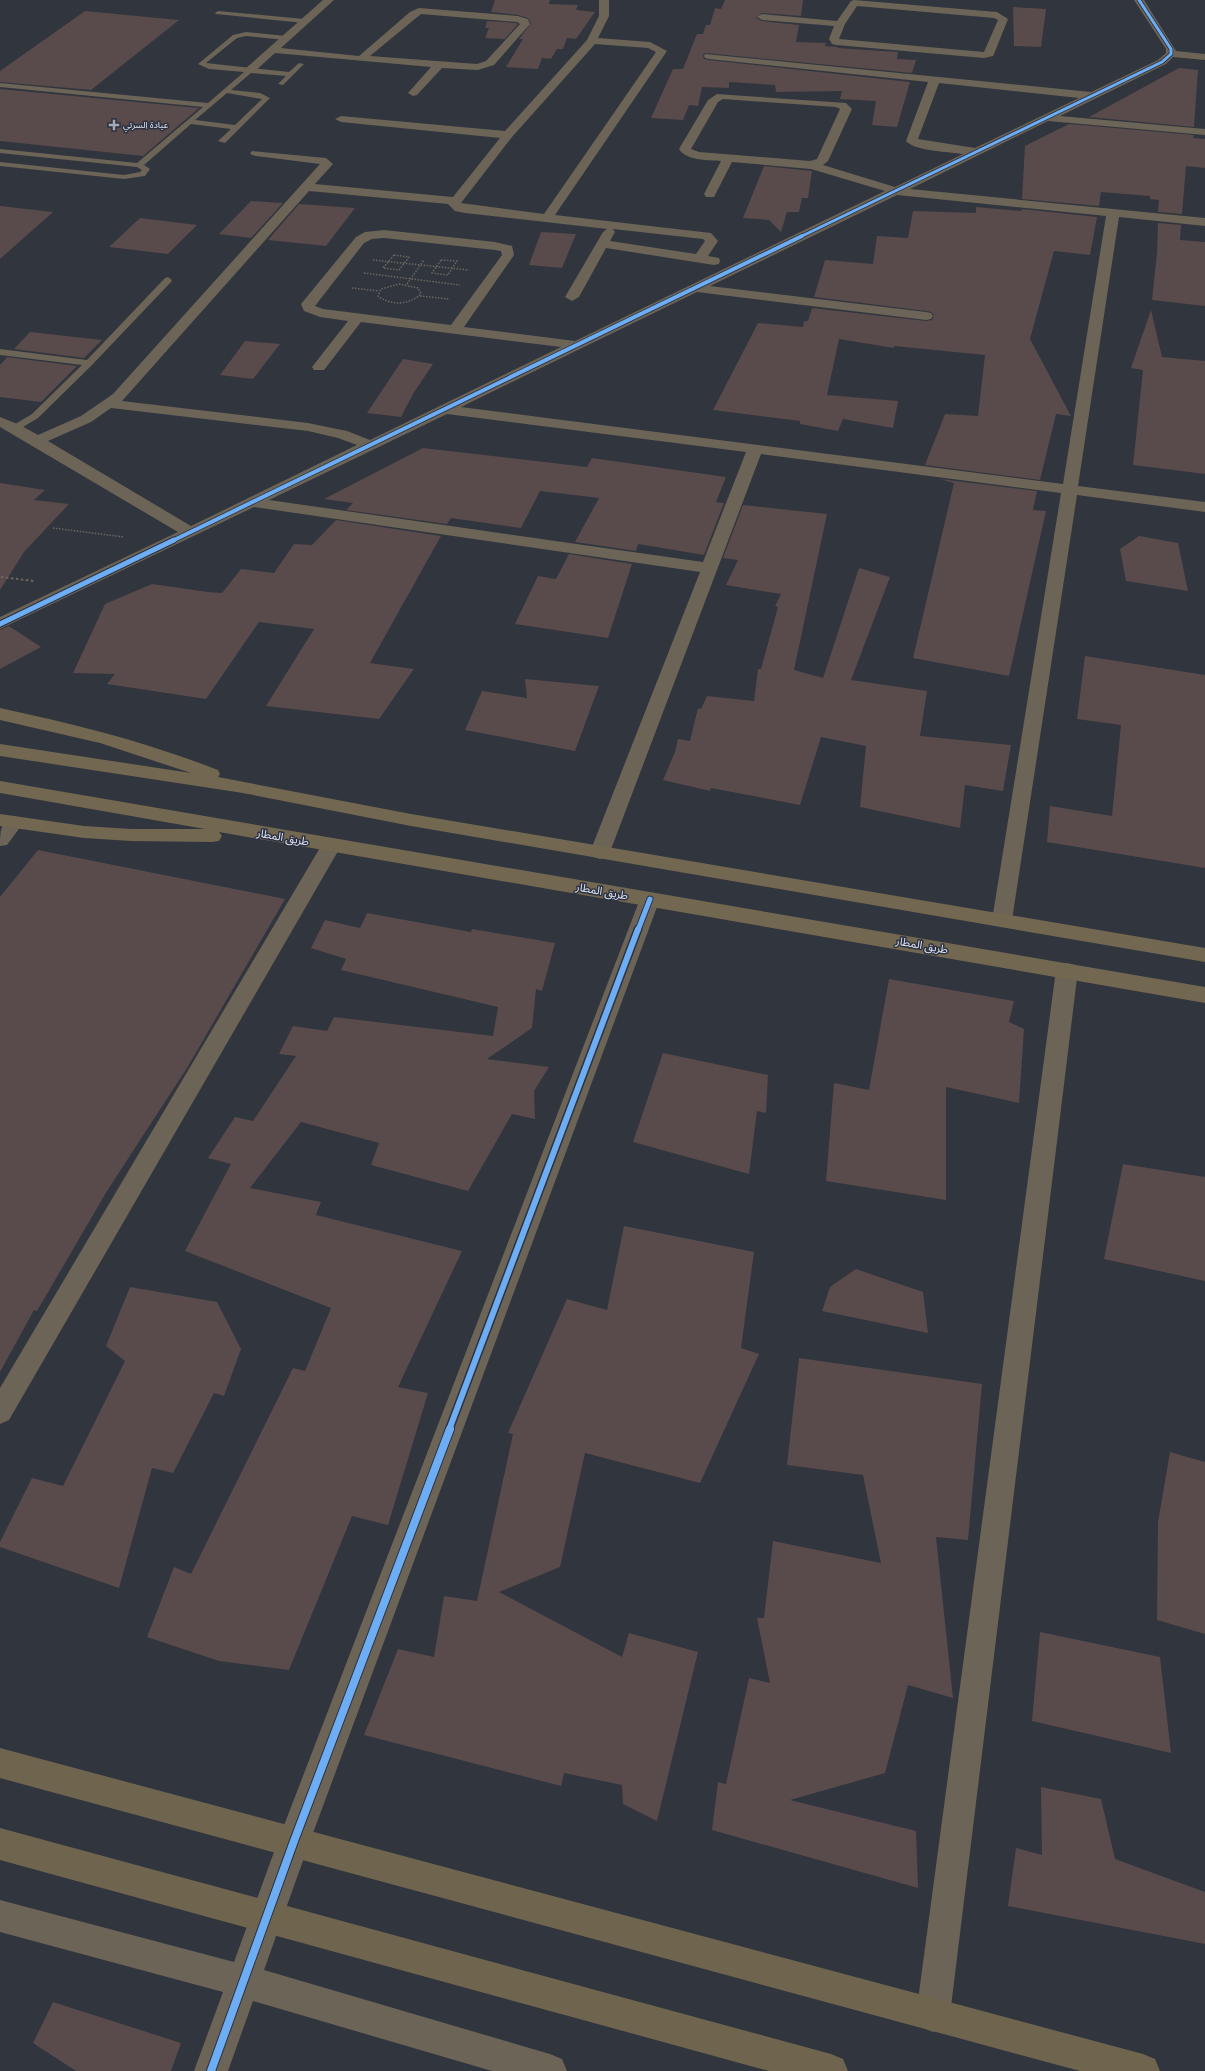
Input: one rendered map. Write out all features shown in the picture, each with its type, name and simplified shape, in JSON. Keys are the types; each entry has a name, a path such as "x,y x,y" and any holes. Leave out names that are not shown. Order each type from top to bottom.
{"highway":[{"path":"0,714 67,728 142,748 180,761 243,788"},
{"path":"0,750 243,788 411,820 1205,955"},
{"name":"طريق المطار","path":"0,787 277,837 650,899 1205,995"},
{"path":"7,821 84,832 131,835 277,837"}],"main road":[{"path":"0,1763 1143,2071"},
{"path":"0,1844 831,2071"}],"street":[{"path":"249,71 329,0"},
{"path":"604,0 604,16 592,41 508,136 454,204 459,208 707,236 712,242 700,258"},
{"path":"1139,0 1169,45 1171,54"},
{"path":"854,2 997,15 1003,19 989,54 984,56 843,43 834,39 840,24 854,2"},
{"path":"272,50 469,68 485,66 525,24 524,21 419,11 362,58"},
{"path":"762,17 840,24"},
{"path":"547,218 662,51 650,45 592,41"},
{"path":"0,624 577,344 1094,96 1162,62 1171,54 1205,57"},
{"path":"709,56 1094,96"},
{"path":"413,93 439,65"},
{"path":"934,79 912,141 922,145 977,152"},
{"path":"812,165 822,161 845,107 836,104 728,96 716,98 686,149 690,153 728,158 812,165 897,191 1205,222"},
{"path":"1048,118 1205,132"},
{"path":"341,119 508,136"},
{"path":"37,441 71,427 110,404 118,397 326,167 326,162 316,159 256,153"},
{"path":"710,194 728,158"},
{"path":"307,187 456,201"},
{"path":"1002,920 1113,213"},
{"path":"572,296 613,225"},
{"path":"455,329 508,255 507,249 495,246 384,234 369,235 360,240 308,301 309,308 320,313 577,344"},
{"path":"602,244 700,258 738,268"},
{"path":"696,288 926,316"},
{"path":"319,367 357,318"},
{"path":"110,404 308,428 342,434 370,445"},
{"path":"445,409 1205,506"},
{"path":"0,421 15,428 190,532"},
{"path":"0,433 15,428"},
{"path":"600,852 755,448"},
{"path":"252,502 709,568"},
{"path":"0,840 7,821"},
{"path":"0,1412 331,846"},
{"path":"211,2071 294,1841 650,899"},
{"path":"932,2015 1067,970"},
{"path":"0,1916 243,1981 550,2071"}],"lane":[{"path":"218,13 304,21"},
{"path":"286,38 246,34 235,36 201,64 209,67 291,74"},
{"path":"281,84 301,64"},
{"path":"139,166 249,71"},
{"path":"0,85 208,106"},
{"path":"222,141 267,98 264,95 226,91"},
{"path":"190,122 237,127"},
{"path":"0,151 139,166 146,169 145,172 137,176 124,177 0,164"},
{"path":"15,428 35,416 89,363 168,280"},
{"path":"0,352 89,363"}],"path":[{"path":"406,284 418,288 421,294 418,297 400,302 386,301 378,296 381,289 386,286 406,284 439,240"},
{"path":"394,255 409,257 399,270 384,268 389,262 394,255"},
{"path":"346,257 495,273"},
{"path":"441,260 457,261 448,275 432,273 437,267 441,260"},
{"path":"335,270 485,288"},
{"path":"53,528 169,542"}],"building":[{"path":"495,0 550,0 549,4 578,5 576,10 595,12 576,39 567,38 563,49 557,49 551,59 542,58 538,69 506,67 523,39 519,39 531,23 528,18 518,15 491,12"},
{"path":"725,0 803,0 801,16 762,13 756,18 762,21 799,25 796,42 826,43 825,46 838,47 837,48 898,52 897,59 916,60 912,73 705,53 703,55 704,59 709,60 910,82 897,127 872,125 876,101 840,99 842,91 776,92 775,85 729,82 729,88 702,87 698,106 689,105 683,120 651,118 673,69 683,69 697,34 703,34 706,25 710,25 715,8 721,9"},
{"path":"1013,7 1046,9 1041,47 1014,46"},
{"path":"85,11 179,20 91,90 0,82 0,71"},
{"path":"487,21 518,24 505,39 485,38 489,28 485,28"},
{"path":"1179,68 1198,70 1194,127 1089,117"},
{"name":"عيادة السرتي","path":"0,89 199,108 143,156 0,141"},
{"path":"1069,124 1194,135 1193,138 1205,139 1205,168 1186,166 1182,214 1158,212 1159,200 1150,199 1150,196 1101,192 1099,206 1022,199 1025,146"},
{"path":"764,166 812,171 808,198 802,198 799,212 787,212 781,232 769,220 743,218"},
{"path":"251,201 283,203 251,238 219,234"},
{"path":"299,204 355,208 326,246 268,240"},
{"path":"0,206 53,212 0,259"},
{"path":"976,207 1021,211 1022,209 1097,217 1090,255 1054,251 1030,339 1071,416 1056,414 1040,480 925,465 945,414 978,416 985,355 894,346 894,348 839,339 827,395 898,401 893,428 843,419 838,431 800,424 800,421 713,410 758,323 803,327 804,321 808,321 812,308 926,321 932,320 934,315 931,312 926,311 814,297 825,260 873,264 877,236 908,238 913,211 976,213"},
{"path":"140,218 197,225 168,254 109,247"},
{"path":"1158,223 1181,225 1180,240 1205,242 1205,306 1152,300 1157,253"},
{"path":"541,232 576,234 562,268 529,265"},
{"path":"1151,310 1162,357 1205,361 1205,474 1133,465 1143,370 1131,368"},
{"path":"30,332 102,340 84,358 14,349"},
{"path":"245,341 280,344 253,379 220,375"},
{"path":"7,357 77,366 41,402 0,397 0,365"},
{"path":"403,359 433,364 413,394 401,417 367,413"},
{"path":"423,448 587,467 592,458 726,477 716,502 724,503 704,555 638,544 636,551 575,542 599,498 540,491 521,528 451,518 447,524 346,510 353,503 324,499"},
{"path":"940,479 1037,491 1033,510 1046,511 1009,676 913,658 954,483"},
{"path":"0,483 45,490 34,500 69,504 24,552 0,590"},
{"path":"743,505 827,514 794,670 823,678 859,568 890,577 851,680 927,691 920,736 1011,745 1003,791 965,785 960,828 860,807 866,746 821,737 800,805 711,788 710,791 663,780 675,752 678,739 690,741 698,708 701,709 707,696 754,701 758,669 761,669 778,607 775,606 781,594 726,585 738,560 723,558"},
{"path":"336,520 441,536 370,663 414,669 379,719 266,706 314,629 259,622 206,699 107,684 115,674 73,673 105,604 152,584 222,593 241,569 274,573 294,544 312,545"},
{"path":"1139,536 1178,543 1188,591 1126,581 1120,549"},
{"path":"569,554 632,564 608,638 515,624 538,576 556,579"},
{"path":"9,626 41,647 0,669 0,630"},
{"path":"1085,656 1205,675 1205,868 1047,842 1050,806 1112,816 1121,725 1077,719"},
{"path":"525,679 599,686 575,751 465,730 482,691 527,698"},
{"path":"38,850 285,899 187,1068 107,1191 37,1311 34,1310 0,1372 0,897"},
{"path":"367,913 471,932 472,929 555,943 542,991 536,989 532,1028 487,1059 549,1067 534,1091 535,1119 512,1114 468,1191 371,1165 379,1143 301,1122 250,1188 321,1202 316,1215 462,1251 398,1387 428,1393 388,1525 352,1516 289,1670 219,1661 147,1637 174,1567 191,1574 293,1368 305,1371 331,1308 185,1251 231,1164 208,1158 235,1117 253,1121 296,1056 279,1054 293,1026 327,1031 334,1017 493,1036 498,1007 341,970 346,959 311,948 325,920 360,928"},
{"path":"889,979 1014,1001 1009,1022 1024,1029 1019,1103 946,1087 946,1200 826,1181 834,1083 869,1090"},
{"path":"663,1053 768,1075 766,1113 757,1111 749,1174 633,1142"},
{"path":"1123,1164 1205,1177 1205,1281 1104,1259"},
{"path":"624,1226 754,1252 741,1348 759,1354 700,1483 585,1453 560,1567 499,1592 622,1657 629,1633 698,1652 657,1821 623,1804 622,1785 564,1773 561,1786 364,1735 398,1649 434,1657 444,1596 477,1601 513,1434 508,1433 567,1299 607,1310"},
{"path":"856,1269 923,1292 928,1333 822,1311 830,1287"},
{"path":"130,1287 217,1302 241,1349 224,1396 214,1393 173,1473 152,1468 119,1588 0,1547 0,1542 32,1478 63,1486 125,1361 106,1346"},
{"path":"799,1358 982,1384 968,1540 936,1537 953,1698 908,1685 885,1773 790,1800 916,1831 918,1888 712,1830 718,1782 726,1784 749,1678 770,1683 757,1618 764,1618 773,1541 881,1563 863,1475 787,1465"},
{"path":"1170,1452 1205,1462 1205,1634 1157,1620 1158,1522"},
{"path":"1040,1632 1160,1657 1171,1753 1032,1721"},
{"path":"1041,1787 1101,1799 1115,1859 1205,1892 1205,1944 1008,1906 1016,1848 1042,1855"},
{"path":"53,2002 181,2043 171,2071 76,2071 33,2043"}],"cycle path":[{"path":"0,624 1162,62 1171,54 1171,49 1139,0"},
{"path":"211,2071 294,1841 650,899"}],"place":[{"name":"عيادة السرتي","path":"114,125"}]}
